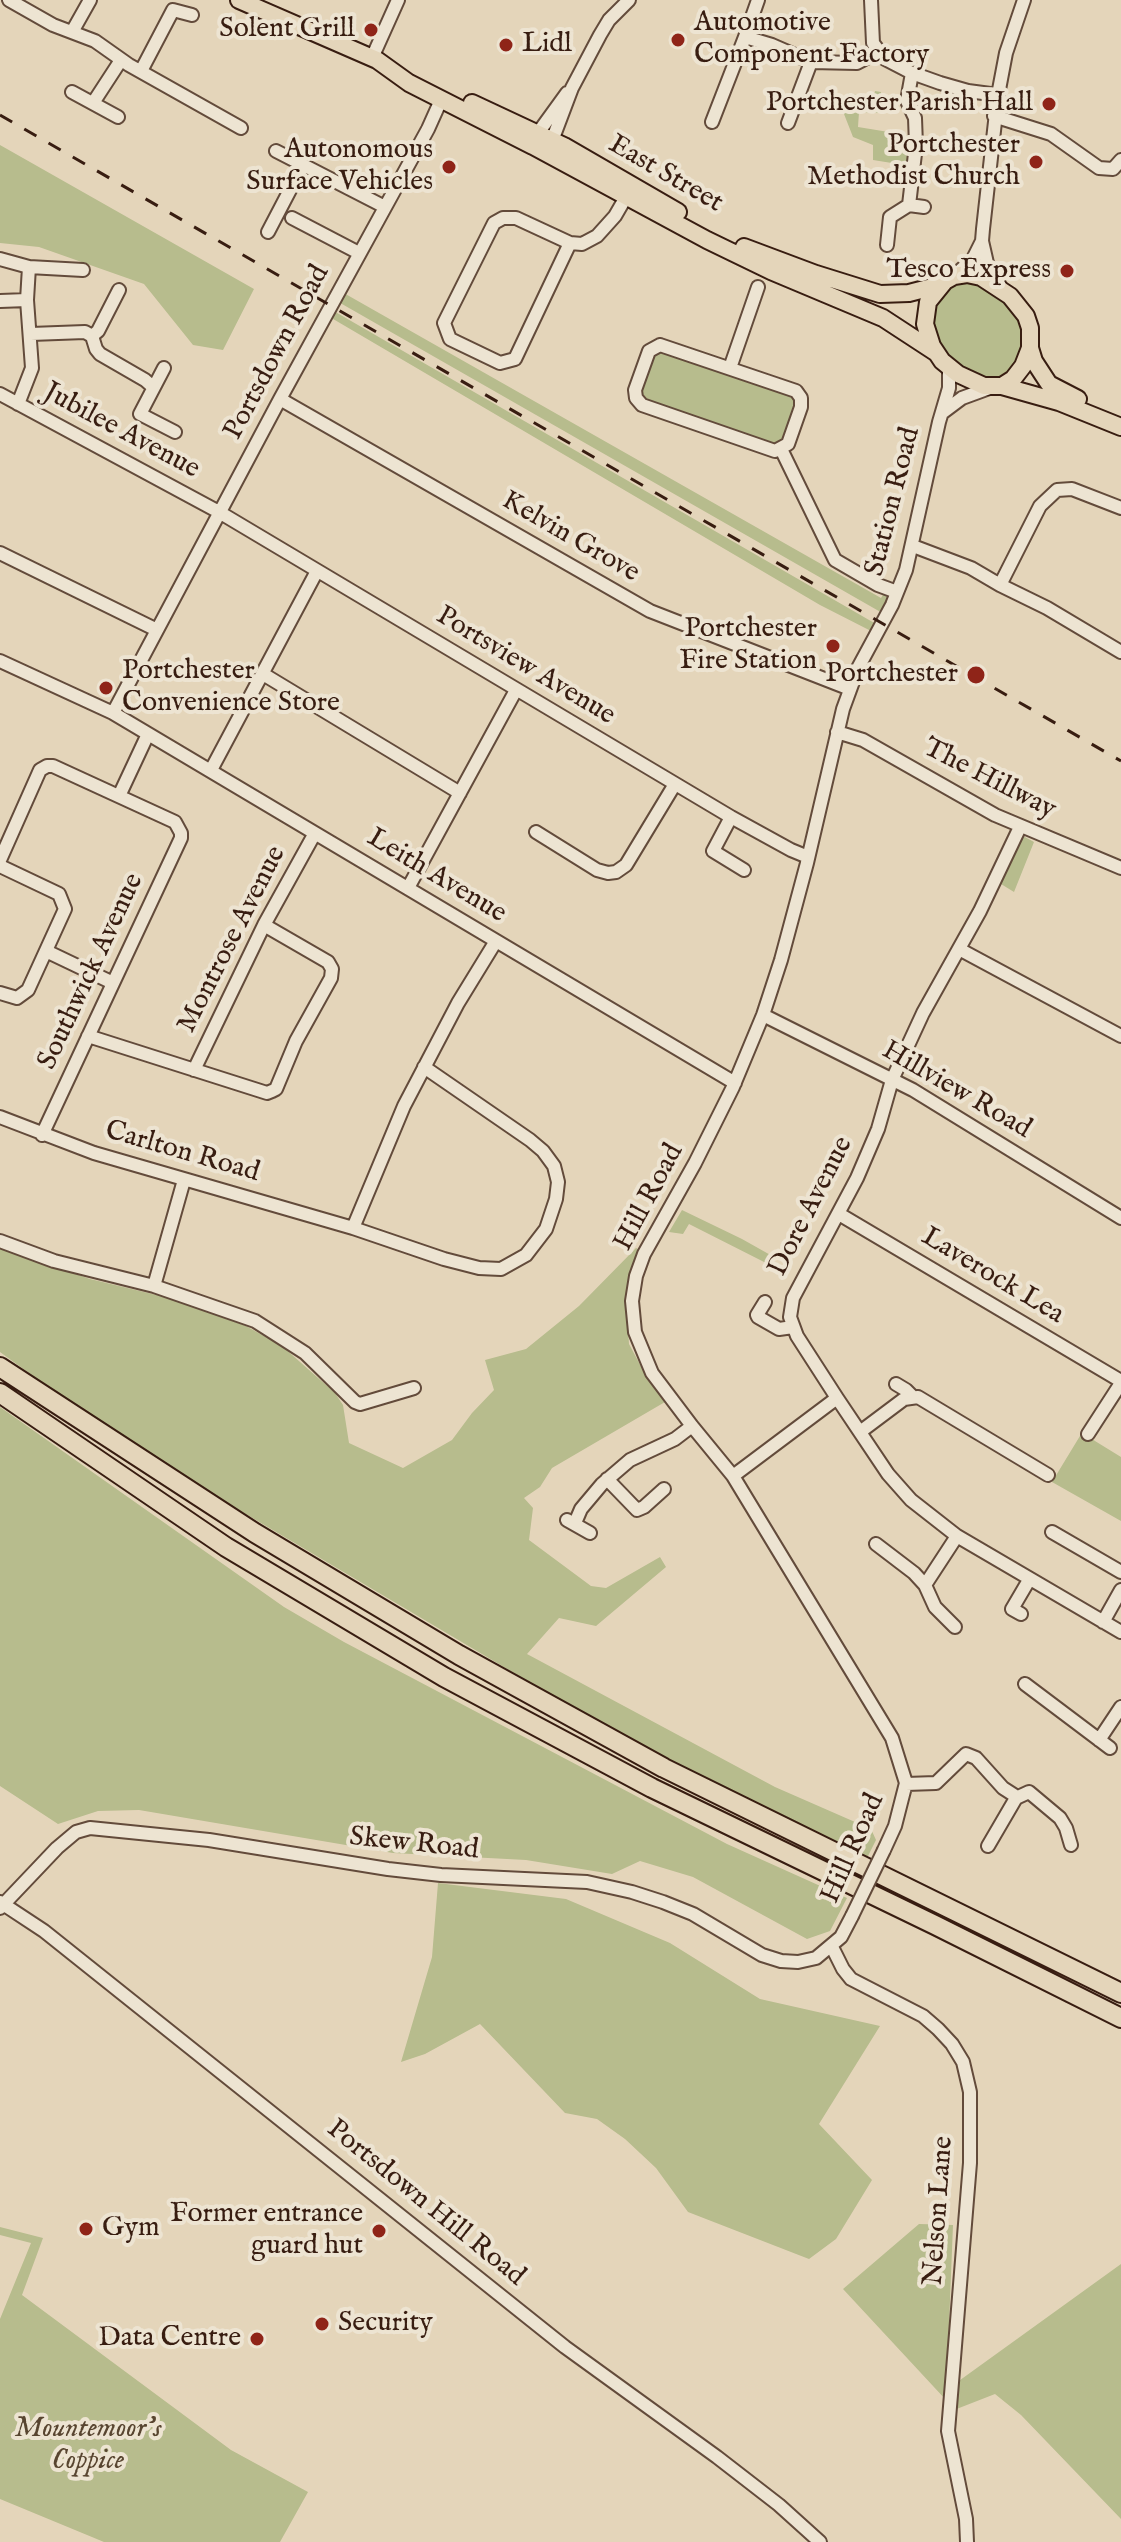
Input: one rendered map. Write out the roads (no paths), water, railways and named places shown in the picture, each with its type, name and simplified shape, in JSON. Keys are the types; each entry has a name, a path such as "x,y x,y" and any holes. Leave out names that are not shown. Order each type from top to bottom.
{"highway":[{"path":"0,1367 255,1533 459,1655 664,1768 1121,1993"},
{"path":"0,1393 226,1547 444,1677 652,1788 1121,2018"}],"main road":[{"path":"239,0 374,59"},
{"name":"East Street","path":"374,59 396,76 441,100 541,143 626,197 743,258 883,318 935,352"},
{"name":"East Street","path":"374,59 394,63 541,143 648,195 746,248 867,291 899,294 940,285"},
{"path":"997,386 1018,373 1030,348 1026,316 1005,292 978,275 954,276 940,285 928,302 925,318 935,352 949,368 976,383 1047,398 1121,427"},
{"path":"1030,348 1034,361 1049,384 1121,416"}],"street":[{"path":"9,0 53,25 95,41 121,60 241,128"},
{"path":"72,32 90,0"},
{"path":"374,59 398,0"},
{"path":"541,143 609,20 629,0"},
{"path":"712,122 758,0"},
{"path":"871,0 871,33 878,52 893,64 968,91 998,95"},
{"path":"954,276 973,259 982,241 994,116 1006,53 1024,0"},
{"path":"141,71 173,5 192,15"},
{"path":"745,37 811,62 857,63 878,52"},
{"path":"93,103 121,60"},
{"path":"788,123 811,62"},
{"path":"909,205 916,145 915,118 907,101 912,73"},
{"path":"72,92 118,117"},
{"name":"Portsdown Road","path":"113,713 441,100"},
{"path":"994,116 1051,134 1099,168 1113,169 1121,160"},
{"path":"276,151 385,207"},
{"path":"268,232 303,165"},
{"path":"570,243 515,359 500,363 450,339 444,323 494,223 503,218 516,218 570,243 582,244 597,236 610,223 626,197 648,195"},
{"path":"887,245 890,217 909,205 924,207"},
{"path":"292,218 359,253"},
{"path":"982,241 991,273 1005,292"},
{"path":"0,259 29,267 83,270"},
{"path":"18,404 31,374 27,300 29,267"},
{"path":"730,368 758,287"},
{"path":"92,336 98,331 119,290"},
{"path":"0,301 27,300"},
{"path":"31,334 85,332 92,336 100,354 153,387"},
{"path":"665,345 730,368 799,394 801,407 788,444 781,449 775,451 642,405 636,398 635,390 649,351 655,346 665,345"},
{"path":"164,368 140,414 175,432"},
{"name":"Station Road","path":"872,644 897,592 913,546 949,388 949,368"},
{"name":"Station Road","path":"941,415 962,398 997,386"},
{"name":"Jubilee Avenue","path":"0,394 219,512"},
{"name":"Kelvin Grove","path":"280,399 650,611 850,689"},
{"path":"781,449 835,560 885,589 897,592"},
{"path":"1000,585 1040,506 1057,490 1072,489 1121,508"},
{"name":"Portsview Avenue","path":"219,512 731,817 808,857"},
{"path":"913,546 955,560 1047,608 1121,652"},
{"path":"0,553 157,630"},
{"path":"211,770 317,571"},
{"name":"Hill Road","path":"832,1947 852,1916 895,1826 906,1784 901,1762 892,1738 870,1699 827,1634 733,1476 657,1381 644,1357 633,1318 633,1290 652,1237 695,1163 735,1083 763,1015 808,857 837,732 850,689 872,644"},
{"name":"Leith Avenue","path":"0,661 113,713 735,1083"},
{"path":"263,674 460,793"},
{"path":"408,888 516,690"},
{"name":"The Hillway","path":"837,732 863,740 1020,827 1121,868"},
{"path":"0,993 12,998 26,993 65,909 62,898 56,892 0,863 43,768 53,766 119,796 148,734"},
{"path":"536,832 597,870 616,872 626,865 675,784"},
{"name":"Southwick Avenue","path":"42,1135 181,838 180,828 175,822 119,796"},
{"path":"731,817 713,851 744,870"},
{"name":"Dore Avenue","path":"793,1327 790,1317 793,1298 839,1214 878,1129 892,1080 923,1013 980,911 1020,827"},
{"name":"Montrose Avenue","path":"194,1070 264,925 315,833"},
{"path":"88,1036 267,1093 276,1089 296,1041 331,978 332,969 328,962 264,925"},
{"path":"353,1228 386,1147 424,1067 496,941"},
{"path":"959,949 1121,1036"},
{"path":"46,951 113,983"},
{"name":"Hillview Road","path":"763,1015 892,1080 1121,1218"},
{"name":"Carlton Road","path":"0,1117 42,1135 184,1180 353,1228 444,1259 490,1270 501,1269 526,1255 546,1229 558,1182 554,1166 530,1140 424,1067"},
{"path":"154,1286 184,1180"},
{"name":"Laverock Lea","path":"839,1214 1121,1382"},
{"path":"0,1241 54,1261 154,1286 255,1321 322,1368 360,1404 414,1388"},
{"path":"765,1302 758,1317 779,1329 793,1327 888,1474 927,1514 1029,1580 1121,1632"},
{"path":"1088,1434 1121,1382"},
{"path":"896,1384 913,1397 925,1400 1048,1475"},
{"path":"860,1432 893,1405 913,1397"},
{"path":"733,1476 837,1398"},
{"path":"590,1533 571,1521 607,1479 630,1460 675,1439 692,1426"},
{"path":"607,1479 637,1510 664,1489"},
{"path":"1052,1532 1072,1551 1121,1572"},
{"path":"925,1585 957,1536"},
{"path":"876,1544 914,1573 925,1585 935,1607 955,1627"},
{"path":"1021,1614 1012,1609 1029,1580"},
{"path":"1103,1622 1121,1590"},
{"path":"1025,1684 1104,1744 1121,1707"},
{"path":"906,1784 936,1783 966,1754 976,1758 1003,1788 1017,1797"},
{"path":"988,1846 1017,1797 1029,1792 1071,1824 1071,1845"},
{"name":"Skew Road","path":"1,1905 76,1832 90,1828 117,1829 441,1875 587,1882 632,1892 693,1914 762,1955 781,1961 798,1962 816,1958 832,1947"},
{"name":"Portsdown Hill Road","path":"1,1905 44,1931 565,2347 730,2466 820,2542"},
{"name":"Nelson Lane","path":"832,1947 851,1979 913,2010 938,2029 963,2062 970,2092 970,2163 948,2431 966,2519 967,2542"}],"railway":[{"path":"0,115 1121,761"}],"place":[{"name":"Solent Grill","path":"371,30"},
{"name":"Automotive Component Factory","path":"678,40"},
{"name":"Lidl","path":"506,45"},
{"name":"Portchester Parish Hall","path":"1049,104"},
{"name":"Portchester Methodist Church","path":"1036,162"},
{"name":"Autonomous Surface Vehicles","path":"449,167"},
{"name":"Tesco Express","path":"1067,271"},
{"name":"Portchester Fire Station","path":"833,646"},
{"name":"Portchester","path":"976,675"},
{"name":"Portchester Convenience Store","path":"106,688"},
{"name":"Gym","path":"86,2229"},
{"name":"Former entrance guard hut","path":"379,2231"},
{"name":"Security","path":"322,2324"},
{"name":"Data Centre","path":"257,2339"}],"park label":[{"name":"Mountemoor's Coppice","path":"88,2446"}]}
